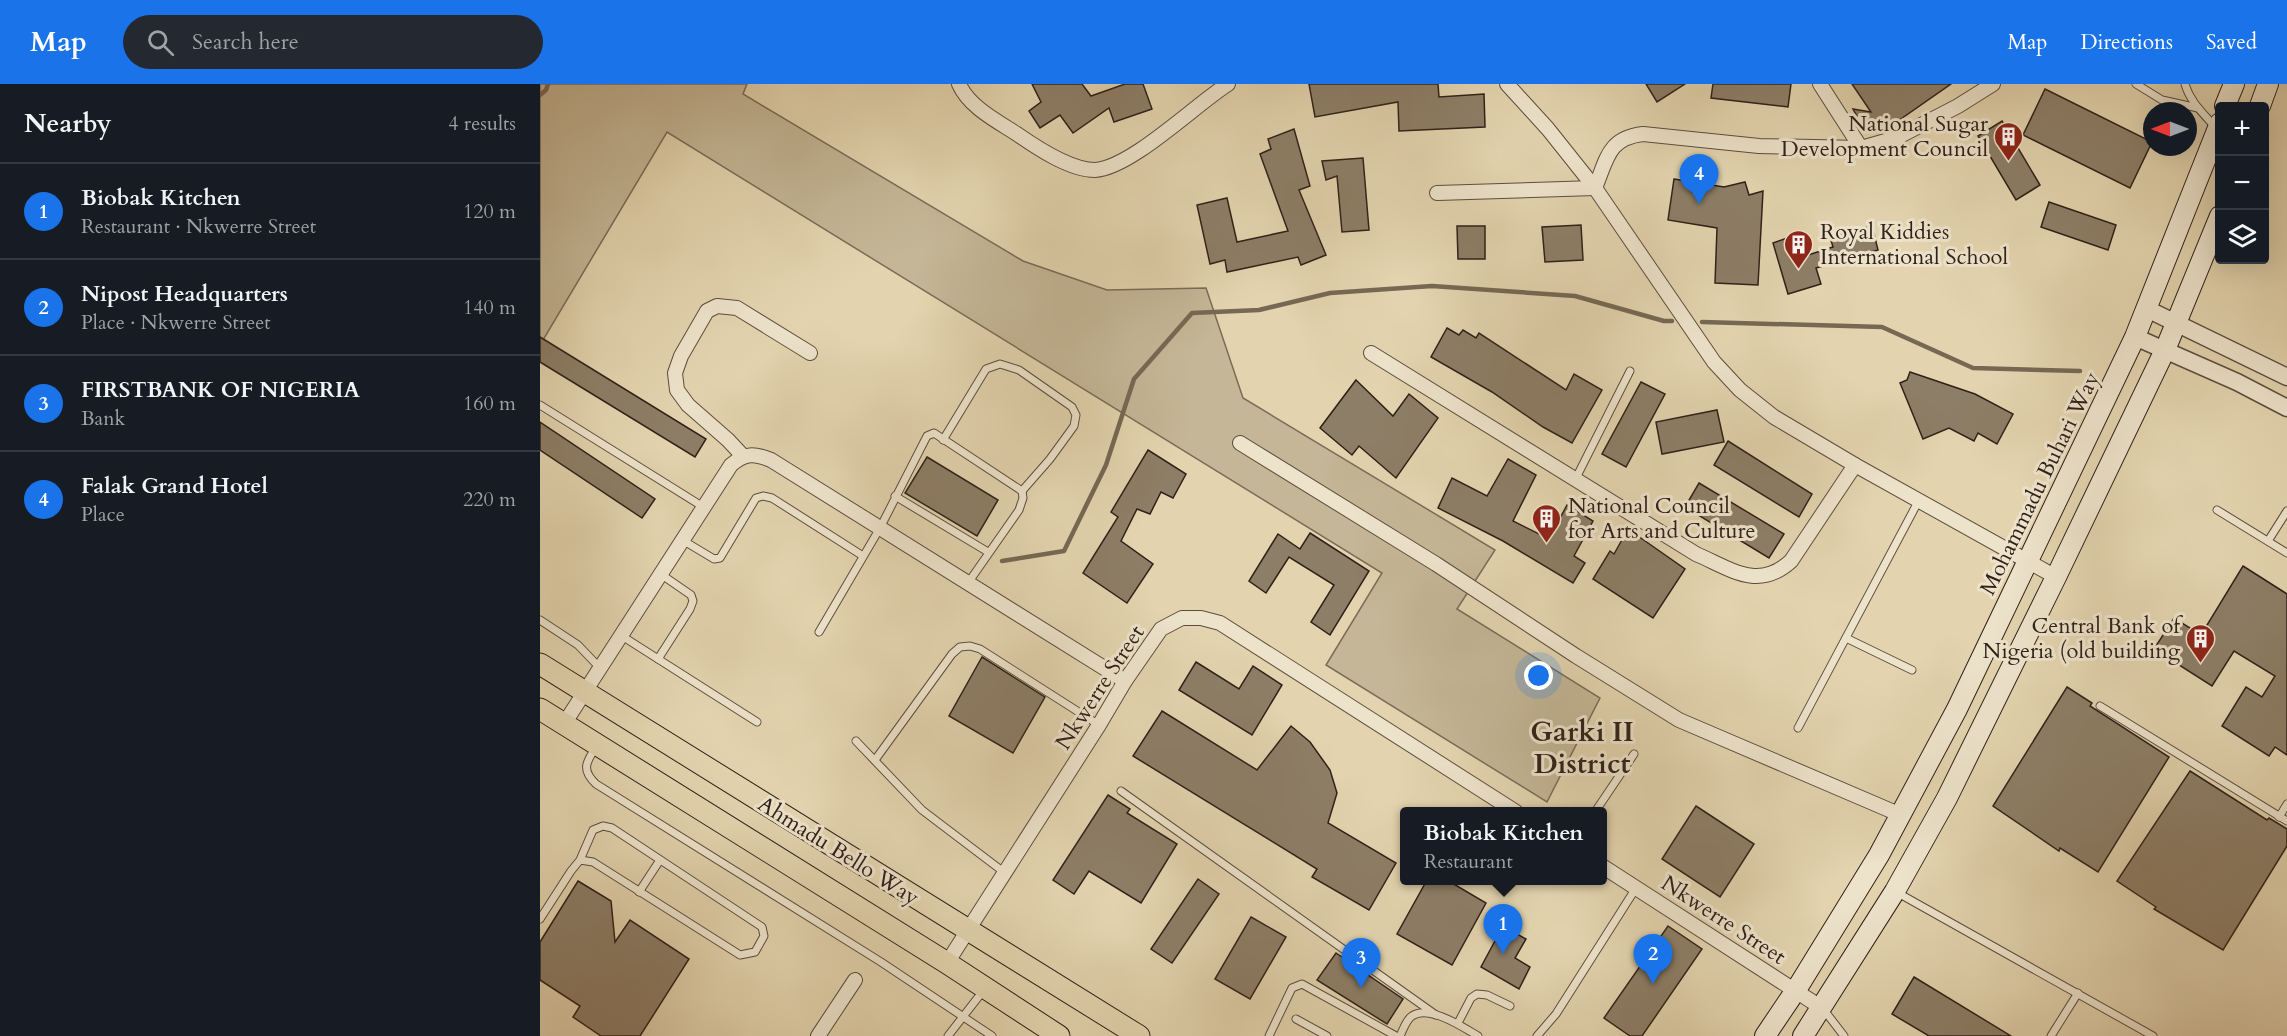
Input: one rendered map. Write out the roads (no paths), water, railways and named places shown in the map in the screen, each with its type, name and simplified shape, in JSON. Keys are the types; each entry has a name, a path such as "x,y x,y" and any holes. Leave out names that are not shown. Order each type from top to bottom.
{"main road":[{"path":"2227,102 2234,84"},
{"path":"2261,102 2268,84"},
{"name":"Mohammadu Buhari Way","path":"1765,1036 1796,990 1901,815 1957,709 2135,337 2215,134"},
{"path":"1803,1036 1895,891 1947,798 2165,350 2215,228"},
{"name":"Ahmadu Bello Way","path":"540,664 1138,1036"},
{"name":"Ahmadu Bello Way","path":"540,710 947,963 1059,1036"}],"street":[{"path":"959,84 962,92 984,112 1036,147 1078,168 1093,170 1106,168 1161,135 1228,84"},
{"path":"1507,84 1548,129 1595,188 1714,362 1740,390 1773,417 2056,577"},
{"path":"1820,84 1861,148"},
{"path":"1595,188 1611,150 1626,136 1643,134 1759,146 1861,148 1896,138 1958,106 1993,84"},
{"path":"1437,194 1595,188"},
{"path":"742,455 688,405 677,390 675,373 681,357 707,311 717,306 737,308 810,353"},
{"path":"2147,309 2287,377"},
{"path":"2135,337 2237,382 2287,408"},
{"path":"1371,353 1696,554 1747,576 1778,573 1791,561 1855,465"},
{"path":"1240,443 1417,552 1679,720 1901,815"},
{"path":"564,724 731,465 742,455 756,454 771,460 1125,681"},
{"name":"Nkwerre Street","path":"947,963 1125,681 1161,629 1182,618 1201,618 1220,624 1508,807"},
{"name":"Nkwerre Street","path":"1607,869 1822,1008"},
{"path":"818,1036 855,980"}],"lane":[{"path":"2136,84 2162,100 2198,108"},
{"path":"2185,84 2198,108 2215,123"},
{"path":"944,440 986,369 1000,364 1019,370 1072,407 1076,414 1074,426 1050,459 1022,491"},
{"path":"1575,480 1630,371"},
{"path":"540,405 705,508"},
{"path":"819,632 880,528 927,436 934,433 1022,491 1023,498 1019,510 968,583"},
{"path":"684,541 714,559 720,558 756,498 763,496 772,498 863,556"},
{"path":"895,496 988,552"},
{"path":"1798,729 1918,500"},
{"path":"2217,510 2287,553"},
{"path":"2268,541 2287,511"},
{"path":"658,659 693,601 691,595 662,574"},
{"path":"540,620 578,645 601,669"},
{"path":"622,636 758,722"},
{"path":"1846,638 1912,670"},
{"path":"875,760 945,662 960,647 970,646 980,649 1099,725"},
{"path":"2100,706 2287,822"},
{"path":"856,741 922,810 1005,873"},
{"path":"597,745 588,758 586,767 588,776 596,783 880,962 992,1036"},
{"path":"1598,807 1634,754"},
{"path":"1121,791 1436,1015"},
{"path":"2279,817 2287,804"},
{"path":"540,919 580,860 593,830 603,826 612,828 762,927 764,936 755,952 740,955 593,862 580,860"},
{"path":"639,892 660,860"},
{"path":"1537,1036 1556,1014 1636,888"},
{"path":"1895,891 2153,1036"},
{"path":"1269,1036 1292,988 1302,984 1398,1036 1414,1014 1421,1013 1436,1015 1458,1023 1476,1036"},
{"path":"948,1036 985,988"},
{"path":"2051,1036 2078,993"},
{"path":"1458,1023 1471,998 1477,994 1487,995 1510,1006"},
{"path":"1822,1008 1844,1036"},
{"path":"1296,1019 1327,1036"}],"waterway":[{"path":"540,95 546,90 548,84"},
{"path":"1002,561 1064,551 1106,465 1134,379 1192,313 1259,310 1330,293 1432,286 1575,296 1664,321 1672,321"},
{"path":"1702,322 1882,327 1973,368 2080,371"}],"place":[{"name":"National Sugar Development Council","path":"2009,162"},
{"name":"Falak Grand Hotel","path":"1699,204"},
{"name":"Royal Kiddies International School","path":"1799,270"},
{"name":"National Council for Arts and Culture","path":"1547,544"},
{"name":"Central Bank of Nigeria (old building","path":"2201,664"},
{"name":"Biobak Kitchen","path":"1503,954"},
{"name":"Nipost Headquarters","path":"1653,984"},
{"name":"FIRSTBANK OF NIGERIA","path":"1361,988"}],"district":[{"name":"Garki II District","path":"1582,747"}]}
